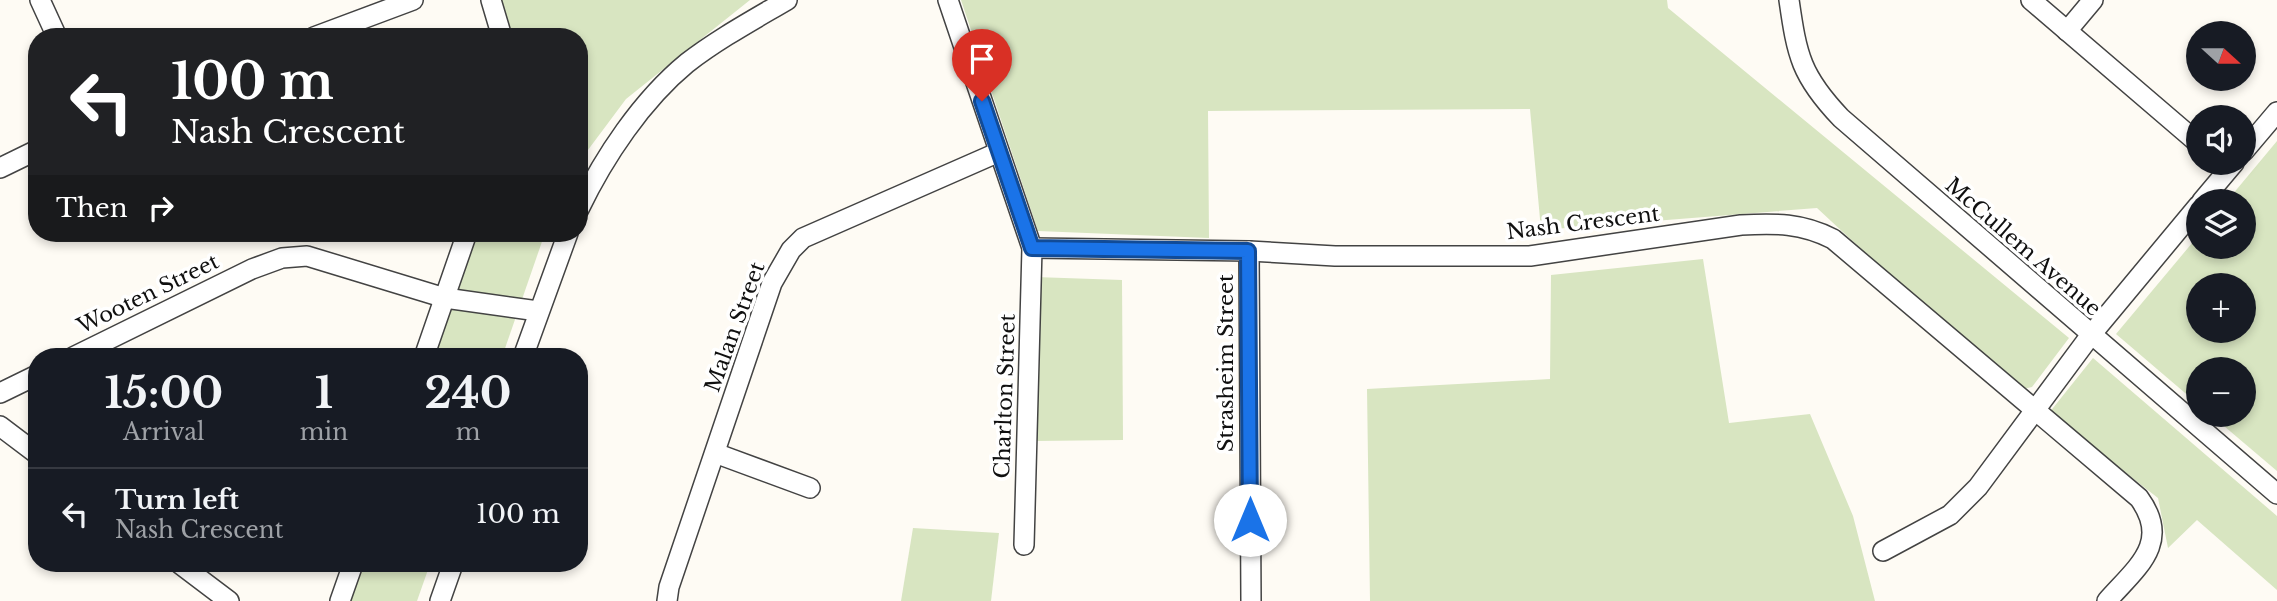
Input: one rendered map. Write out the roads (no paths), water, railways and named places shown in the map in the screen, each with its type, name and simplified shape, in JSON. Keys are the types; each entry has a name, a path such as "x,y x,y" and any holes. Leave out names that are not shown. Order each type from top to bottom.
{"street":[{"path":"40,0 53,28"},
{"path":"338,28 413,0"},
{"path":"491,0 499,28"},
{"path":"588,190 629,127 685,65 723,37 787,0"},
{"path":"948,0 1032,248"},
{"name":"McCullem Avenue","path":"1789,0 1796,50 1819,95 1841,118 2277,494"},
{"path":"2031,0 2186,134"},
{"path":"2067,31 2093,0"},
{"path":"2256,137 2277,112"},
{"name":"Malan Street","path":"667,601 669,587 772,283 790,250 823,228 999,152"},
{"path":"0,168 28,154"},
{"path":"1883,551 1950,515 1963,504 2091,336 2186,221"},
{"name":"Nash Crescent","path":"1032,248 1248,251 1335,256 1530,256 1741,225 1797,225 1833,239 2138,498 2149,512 2153,526 2148,554 2107,601"},
{"path":"427,348 464,242"},
{"path":"526,348 564,242"},
{"name":"Charlton Street","path":"1024,545 1032,248"},
{"name":"Strasheim Street","path":"1248,251 1251,601"},
{"name":"Wooten Street","path":"91,348 252,269 282,258 307,256 327,260 445,298 538,310"},
{"path":"0,393 28,379"},
{"path":"0,426 28,447"},
{"path":"715,453 810,488"},
{"path":"191,572 229,601"},
{"path":"340,601 350,572"},
{"path":"440,601 450,572"}]}
